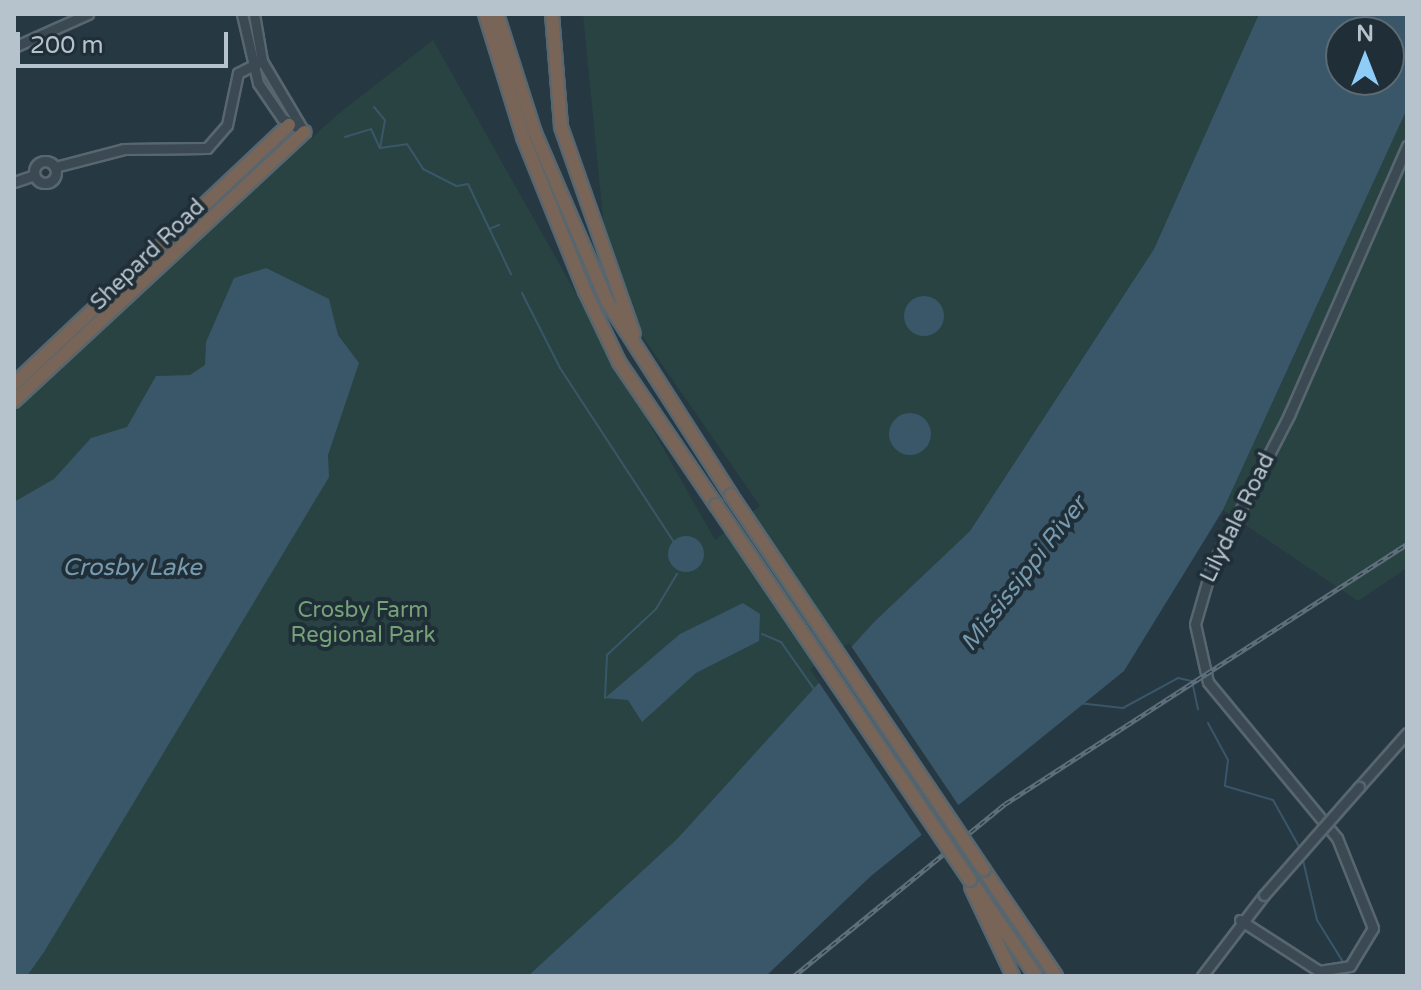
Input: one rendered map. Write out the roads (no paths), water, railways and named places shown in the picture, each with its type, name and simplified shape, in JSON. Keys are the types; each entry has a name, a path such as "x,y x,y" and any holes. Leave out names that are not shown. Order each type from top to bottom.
{"highway":[{"path":"485,14 523,137 585,291 619,362 1036,976"},
{"path":"497,14 553,182 607,301 646,367 984,870 1066,976"},
{"path":"552,14 564,138 646,367"},
{"name":"Shepard Road","path":"14,384 289,125"},
{"name":"Shepard Road","path":"14,401 304,132"},
{"path":"970,880 975,905 1013,976"},
{"path":"992,881 1056,976"}],"street":[{"path":"14,47 88,14"},
{"path":"242,14 251,66 289,125 304,132"},
{"path":"254,14 262,61 304,132"},
{"path":"14,182 34,175 42,161 55,167 124,149 207,148 227,125 238,73 262,61"},
{"name":"Lilydale Road","path":"1240,920 1319,971 1350,966 1373,928 1337,838 1236,722 1197,659 1199,601 1407,146"},
{"path":"34,175 49,182 55,167"},
{"path":"1202,976 1240,920 1407,733"}],"water":[{"name":"Mississippi River","path":"1259,14 1407,14 1407,109 1223,510 1124,671 871,876 766,976 528,976 678,838 874,622 970,531 1154,249"},
{"name":"Crosby Lake","path":"266,268 329,299 338,335 359,363 328,455 329,477 44,952 27,976 14,976 14,502 54,479 91,438 127,427 156,376 190,375 205,365 206,342 234,278"},
{"path":"924,296 938,302 944,316 938,330 924,336 910,330 904,316 910,302"},
{"path":"910,413 925,419 931,434 925,449 910,455 895,449 889,434 895,419"},
{"path":"686,536 699,541 704,554 699,567 686,572 673,567 668,554 673,541"},
{"path":"743,603 760,614 759,641 696,673 642,722 628,700 605,698 680,634"}],"waterway":[{"path":"374,107 385,120 380,147"},
{"path":"345,137 371,129 380,148 407,144 423,169 457,186 468,184 511,274"},
{"path":"489,229 499,225"},
{"path":"522,293 560,368 673,541"},
{"path":"605,698 607,655 656,609 677,574"},
{"path":"762,634 781,642 814,689"},
{"path":"1078,703 1123,708 1178,678 1192,681 1198,709"},
{"path":"1208,723 1228,760 1225,786 1273,800 1301,850"},
{"path":"1302,856 1317,920 1343,962"}],"railway":[{"path":"794,976 1005,804 1407,544"}],"park label":[{"name":"Crosby Farm Regional Park","path":"363,622"}]}
